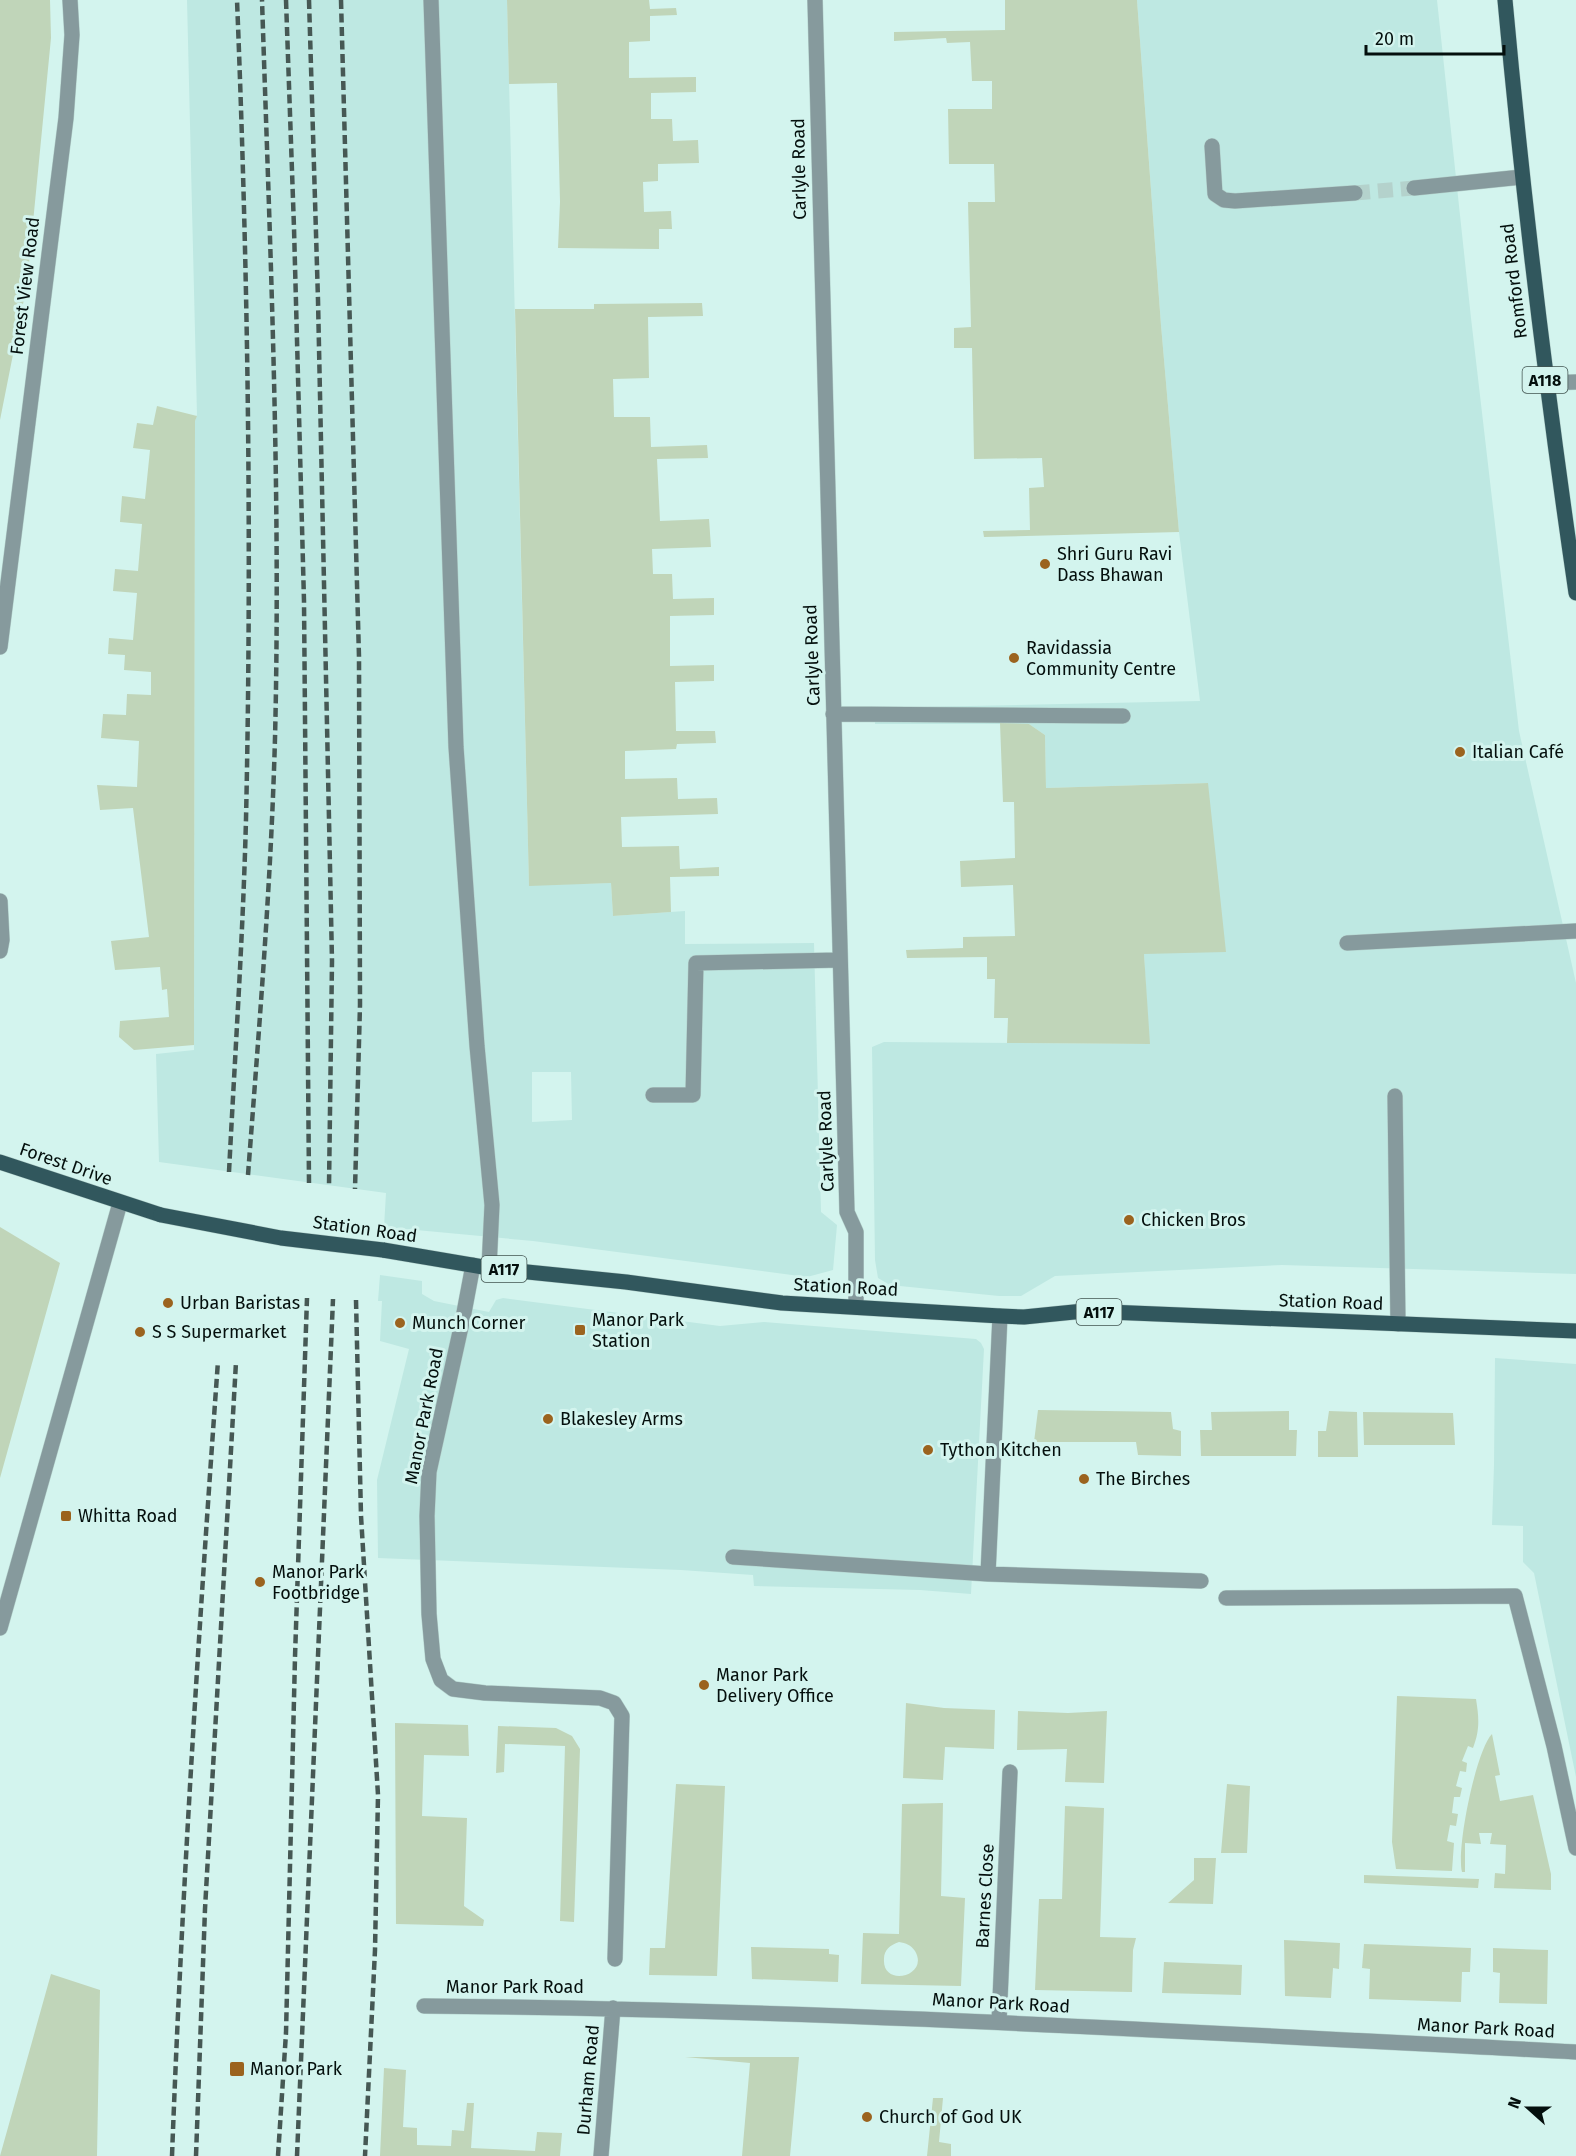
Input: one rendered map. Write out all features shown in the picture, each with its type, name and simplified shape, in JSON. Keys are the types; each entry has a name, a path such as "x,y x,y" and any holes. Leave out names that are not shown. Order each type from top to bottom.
{"main road":[{"name":"Romford Road","path":"1505,0 1522,177 1546,383 1576,592"},
{"name":"Forest Drive","path":"0,1162 120,1203"},
{"name":"Station Road","path":"120,1203 161,1215 281,1238 382,1250 489,1268 626,1282 782,1302 1024,1317 1084,1311 1576,1331"}],"street":[{"name":"Forest View Road","path":"0,647 66,118 72,35 70,0"},
{"path":"431,0 456,747 477,1046 492,1205 489,1268"},
{"name":"Carlyle Road","path":"814,0 847,1212 856,1232 856,1307"},
{"path":"1212,146 1215,194 1224,200 1356,193"},
{"path":"1414,188 1522,177"},
{"path":"1546,383 1576,382"},
{"path":"833,714 1123,716"},
{"path":"0,901 2,940 0,951"},
{"path":"1347,944 1576,931"},
{"path":"653,1095 693,1095 696,963 840,960"},
{"path":"1395,1096 1398,1324"},
{"path":"0,1628 120,1203"},
{"name":"Manor Park Road","path":"473,1265 429,1472 427,1516 429,1614 434,1659 441,1680 453,1689 484,1693 600,1698 614,1703 622,1716 615,1959"},
{"path":"988,1574 1000,1316"},
{"path":"733,1557 988,1574 1201,1581"},
{"path":"1226,1598 1515,1596 1554,1746 1576,1848"},
{"name":"Barnes Close","path":"999,2022 1010,1772"},
{"name":"Manor Park Road","path":"424,2006 613,2008 999,2022 1576,2052"},
{"name":"Durham Road","path":"601,2156 613,2008"}],"shaded area":[{"path":"187,0 507,0 529,885 611,883 613,916 685,911 685,944 814,943 821,1212 837,1225 833,1270 807,1277 533,1241 384,1227 386,1193 159,1162 156,1054 194,1050 195,421 197,415","holes":["532,1072 571,1072 572,1120 532,1122"]},
{"path":"1137,0 1437,0 1519,731 1576,983 1576,1274 1282,1265 1055,1276 1021,1296 999,1296 890,1285 878,1278 875,1260 872,1047 884,1042 1149,1044 1144,954 1208,783 1046,788 1045,735 1029,724 875,724 876,708 1200,701 1179,532"},
{"path":"380,1275 422,1281 422,1294 434,1301 489,1312 496,1300 503,1298 720,1326 764,1322 976,1339 984,1349 971,1594 920,1590 754,1586 753,1575 681,1570 378,1558 377,1480 409,1349 380,1341 382,1301 378,1301"},
{"path":"1495,1358 1576,1364 1576,1777 1534,1573 1523,1562 1523,1526 1492,1525"}],"green space":[{"path":"0,0 50,0 51,38 27,284 0,420"},
{"path":"507,0 649,0 650,9 676,8 677,15 650,16 650,41 629,42 629,78 696,77 696,92 651,93 651,119 672,119 673,141 698,140 699,163 658,164 658,181 643,182 644,212 671,211 672,229 659,229 659,249 558,248 560,202 557,83 509,84"},
{"path":"1005,0 1137,0 1179,532 984,537 983,531 1030,530 1029,488 1044,487 1042,458 974,459 972,348 954,348 954,328 971,327 968,202 995,202 994,164 949,164 948,109 992,109 992,81 972,81 970,42 947,43 946,38 894,41 894,32 1005,30"},
{"path":"702,303 703,316 648,317 649,378 613,379 614,417 650,417 651,447 707,445 708,458 657,459 660,521 709,519 711,547 652,549 653,574 672,574 673,599 714,598 714,615 670,616 670,666 714,665 714,681 675,682 676,731 715,731 716,743 677,744 676,749 625,751 625,779 677,778 678,799 717,798 718,814 621,817 622,847 679,846 680,869 719,867 719,876 670,877 671,912 613,916 611,883 529,886 515,309 594,309 594,304"},
{"path":"157,406 197,416 195,421 194,1045 134,1050 119,1037 120,1021 169,1017 167,989 162,990 160,967 115,970 111,941 149,937 133,808 100,810 97,785 137,787 139,741 101,738 103,714 126,715 127,694 151,695 151,672 124,670 125,655 108,654 109,638 133,640 137,593 113,591 115,569 138,571 142,524 120,522 122,496 145,499 150,450 133,448 137,423 153,425"},
{"path":"1000,723 1029,724 1045,735 1046,788 1208,783 1226,952 1144,954 1150,1044 1007,1043 1008,1018 994,1018 995,979 987,979 987,957 907,958 906,950 963,948 963,937 1015,936 1013,885 961,887 960,861 1015,858 1014,802 1003,802"},
{"path":"0,1227 60,1263 0,1478"},
{"path":"1038,1410 1171,1412 1173,1429 1181,1431 1181,1456 1138,1455 1136,1442 1034,1442"},
{"path":"1289,1411 1289,1430 1297,1430 1296,1456 1201,1456 1200,1430 1212,1430 1211,1412"},
{"path":"1329,1411 1357,1412 1358,1457 1318,1457 1318,1431 1326,1431"},
{"path":"1363,1412 1453,1413 1455,1445 1364,1445"},
{"path":"1397,1696 1476,1699 1477,1735 1473,1748 1468,1746 1462,1761 1467,1763 1466,1772 1460,1771 1456,1786 1462,1788 1460,1797 1454,1797 1452,1813 1458,1814 1456,1826 1450,1825 1447,1841 1454,1843 1452,1871 1396,1869 1392,1842"},
{"path":"906,1703 944,1708 995,1710 994,1749 945,1747 943,1780 903,1778"},
{"path":"1018,1711 1068,1713 1107,1711 1104,1783 1065,1782 1067,1749 1017,1750"},
{"path":"395,1723 468,1725 469,1756 424,1755 422,1816 467,1818 464,1906 484,1920 483,1926 396,1924"},
{"path":"498,1726 556,1728 572,1736 580,1749 574,1922 560,1921 565,1746 505,1744 504,1772 496,1773"},
{"path":"1492,1734 1500,1775 1495,1776 1500,1801 1533,1795 1551,1874 1551,1890 1494,1888 1495,1873 1505,1874 1506,1845 1490,1844 1492,1833 1479,1833 1481,1844 1465,1843 1465,1872 1462,1872 1462,1843 1469,1800 1480,1759"},
{"path":"676,1784 725,1786 717,1976 649,1975 650,1948 665,1948"},
{"path":"1227,1784 1250,1786 1247,1853 1221,1853"},
{"path":"943,1803 941,1896 965,1898 961,1986 861,1984 863,1933 899,1934 902,1804","holes":["899,1942 913,1949 918,1960 911,1972 897,1976 885,1968 884,1956 890,1946"]},
{"path":"1065,1806 1104,1808 1100,1937 1136,1938 1133,1950 1132,1992 1035,1990 1039,1899 1062,1899"},
{"path":"1194,1858 1216,1858 1213,1904 1168,1903 1194,1880"},
{"path":"1364,1875 1479,1879 1478,1888 1364,1883"},
{"path":"1284,1940 1340,1943 1339,1969 1333,1968 1331,1998 1285,1996"},
{"path":"1364,1944 1471,1948 1470,1972 1462,1972 1461,2002 1369,1999 1370,1969 1362,1968"},
{"path":"751,1947 829,1949 829,1954 839,1955 838,1982 752,1979"},
{"path":"1493,1948 1548,1950 1547,2004 1499,2003 1500,1973 1493,1972"},
{"path":"1164,1962 1242,1965 1241,1995 1162,1993"},
{"path":"51,1974 100,1990 97,2156 0,2156"},
{"path":"685,2057 799,2057 790,2156 742,2156 750,2063"},
{"path":"384,2068 406,2070 403,2127 417,2128 417,2145 451,2146 452,2130 464,2131 467,2103 474,2103 471,2148 535,2151 537,2132 562,2133 560,2156 380,2156"},
{"path":"933,2098 943,2098 939,2142 951,2144 951,2156 927,2156"}],"tunnel":[{"path":"1355,193 1414,188"}],"railway":[{"path":"229,1172 245,863 249,614 246,307 237,0"},
{"path":"248,1175 271,847 275,738 277,554 274,369 262,0"},
{"path":"286,0 304,601 309,1183"},
{"path":"309,0 318,300 332,961 329,1186"},
{"path":"341,0 359,657 360,1005 355,1189"},
{"path":"278,2156 286,2033 307,1298"},
{"path":"297,2156 333,1299"},
{"path":"356,1300 361,1516 378,1795 375,1950 365,2156"},
{"path":"172,2156 192,1758 218,1361"},
{"path":"196,2156 205,1909 236,1362"}],"place":[{"name":"Shri Guru Ravi Dass Bhawan","path":"1045,564"},
{"name":"Ravidassia Community Centre","path":"1014,658"},
{"name":"Italian Café","path":"1460,752"},
{"name":"Chicken Bros","path":"1129,1220"},
{"name":"Urban Baristas","path":"168,1303"},
{"name":"Munch Corner","path":"400,1323"},
{"name":"Manor Park Station","path":"580,1330"},
{"name":"S S Supermarket","path":"140,1332"},
{"name":"Blakesley Arms","path":"548,1419"},
{"name":"Tython Kitchen","path":"928,1450"},
{"name":"The Birches","path":"1084,1479"},
{"name":"Whitta Road","path":"66,1516"},
{"name":"Manor Park Footbridge","path":"260,1582"},
{"name":"Manor Park Delivery Office","path":"704,1685"},
{"name":"Manor Park","path":"237,2069"},
{"name":"Church of God UK","path":"867,2117"}]}
